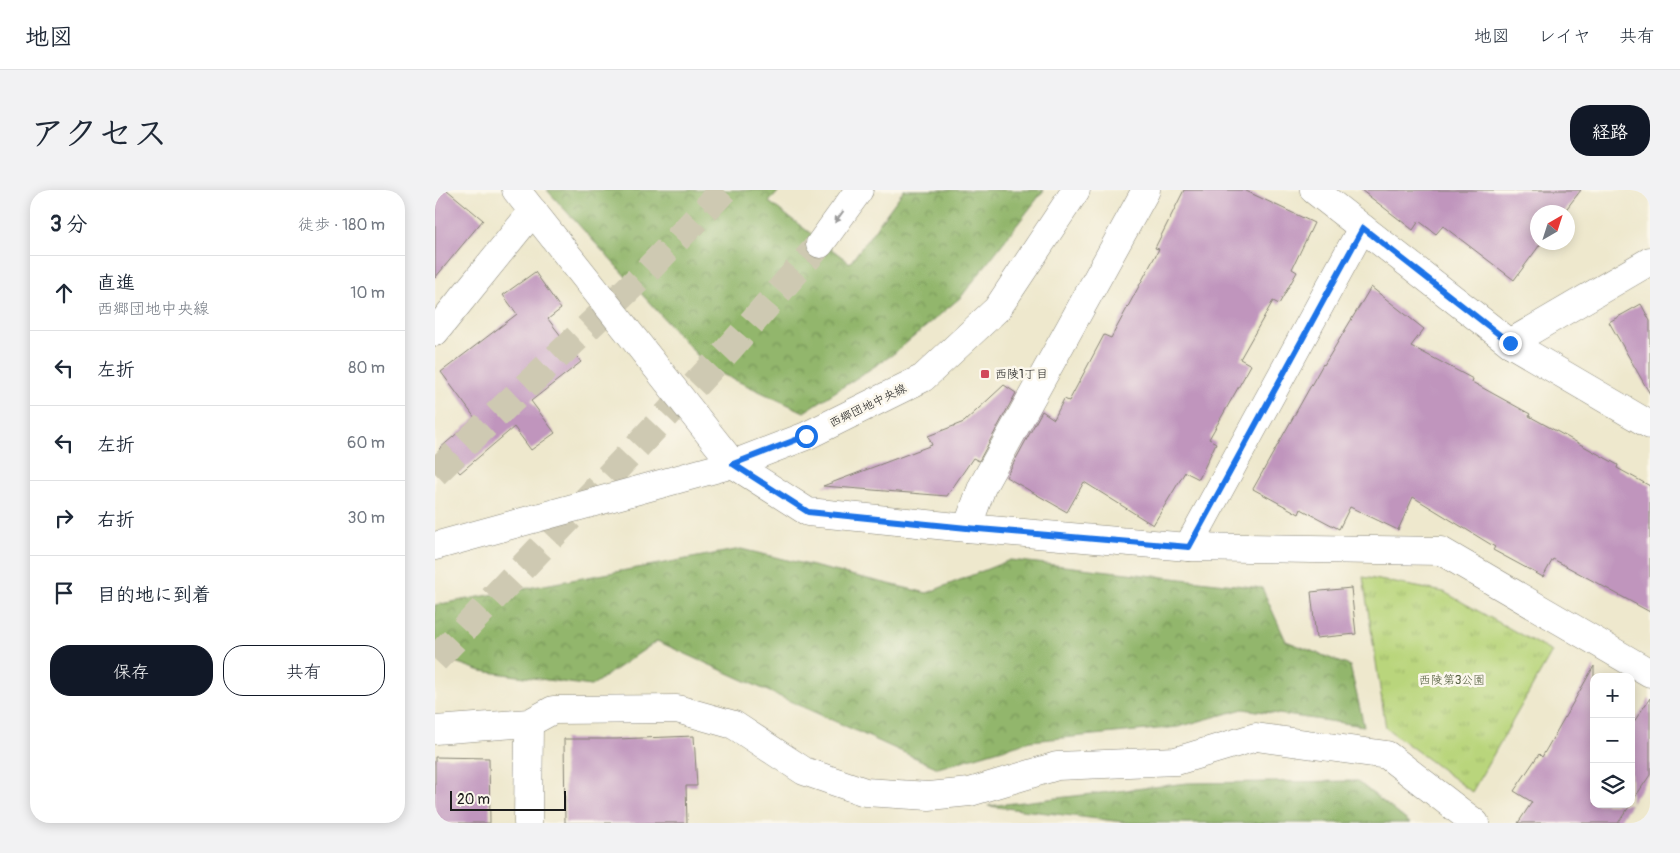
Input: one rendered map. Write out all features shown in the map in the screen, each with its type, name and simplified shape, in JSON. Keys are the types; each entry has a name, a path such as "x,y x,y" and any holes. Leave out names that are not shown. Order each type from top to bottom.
{"main road":[{"path":"516,190 733,464 808,512 1189,547 1441,551 1650,673"},
{"path":"820,244 859,190"},
{"name":"西郷団地中央線","path":"435,546 733,464 806,436 923,378 997,309 1076,190"},
{"path":"967,528 983,487 1146,190"},
{"path":"1314,190 1510,343 1650,425"},
{"path":"435,332 533,211"},
{"path":"1189,547 1363,228"},
{"path":"1510,343 1650,260"},
{"path":"435,730 529,723 553,710 677,709 734,725 804,771 865,792 929,796 970,792 1057,766 1176,761 1256,737 1387,755 1475,823"},
{"path":"528,823 529,723"}],"green space":[{"path":"547,190 780,190 769,202 850,263 904,190 1044,190 961,297 892,355 804,412 709,368"},
{"path":"741,549 927,593 1010,560 1262,588 1286,641 1350,666 1364,726 1243,709 1178,727 1030,741 938,768 657,641 591,686 481,671 435,655 435,605"},
{"name":"西陵第3公園","path":"1363,577 1444,592 1552,652 1472,792 1386,728"},
{"path":"1357,781 1410,823 1132,823 988,806 1187,783"}],"building":[{"path":"435,190 447,190 483,220 435,278"},
{"path":"1184,190 1244,190 1314,223 1292,269 1297,272 1279,304 1273,301 1240,359 1251,365 1209,439 1216,443 1199,479 1185,472 1153,525 1084,482 1067,512 1006,477 1042,411 1054,419 1064,399 1069,401 1104,335 1111,338 1159,249 1155,248"},
{"path":"1361,190 1581,190 1569,205 1530,205 1530,250 1536,250 1514,280 1443,226 1436,234 1419,221 1413,230"},
{"path":"535,272 561,309 548,319 581,362 531,401 555,433 531,450 514,427 460,473 439,449 475,418 441,372 517,314 503,295"},
{"path":"1371,287 1424,329 1411,346 1473,379 1472,382 1618,465 1617,468 1650,486 1650,612 1553,559 1543,577 1493,550 1495,547 1413,497 1398,530 1350,507 1339,529 1301,509 1299,514 1253,489 1323,364"},
{"path":"1641,304 1650,321 1650,394 1609,322"},
{"path":"1004,385 1016,393 979,461 973,458 947,496 823,486 932,445 928,436 964,422"},
{"path":"1351,588 1356,634 1316,638 1311,592"},
{"path":"1590,673 1590,808 1628,808 1618,823 1518,823 1532,802 1514,791 1539,754 1542,757"},
{"path":"1650,698 1650,775 1635,797 1635,763 1635,720"},
{"path":"694,736 697,786 686,786 687,823 565,823 564,739"},
{"path":"435,757 489,758 490,823 435,823"}],"tunnel":[{"path":"435,473 643,275 724,190"},
{"path":"435,660 728,350 820,244"}],"place":[{"name":"西陵1丁目","path":"985,374"}],"route":[{"path":"806,436 733,464 808,512 1189,547 1363,228 1510,343"}]}
